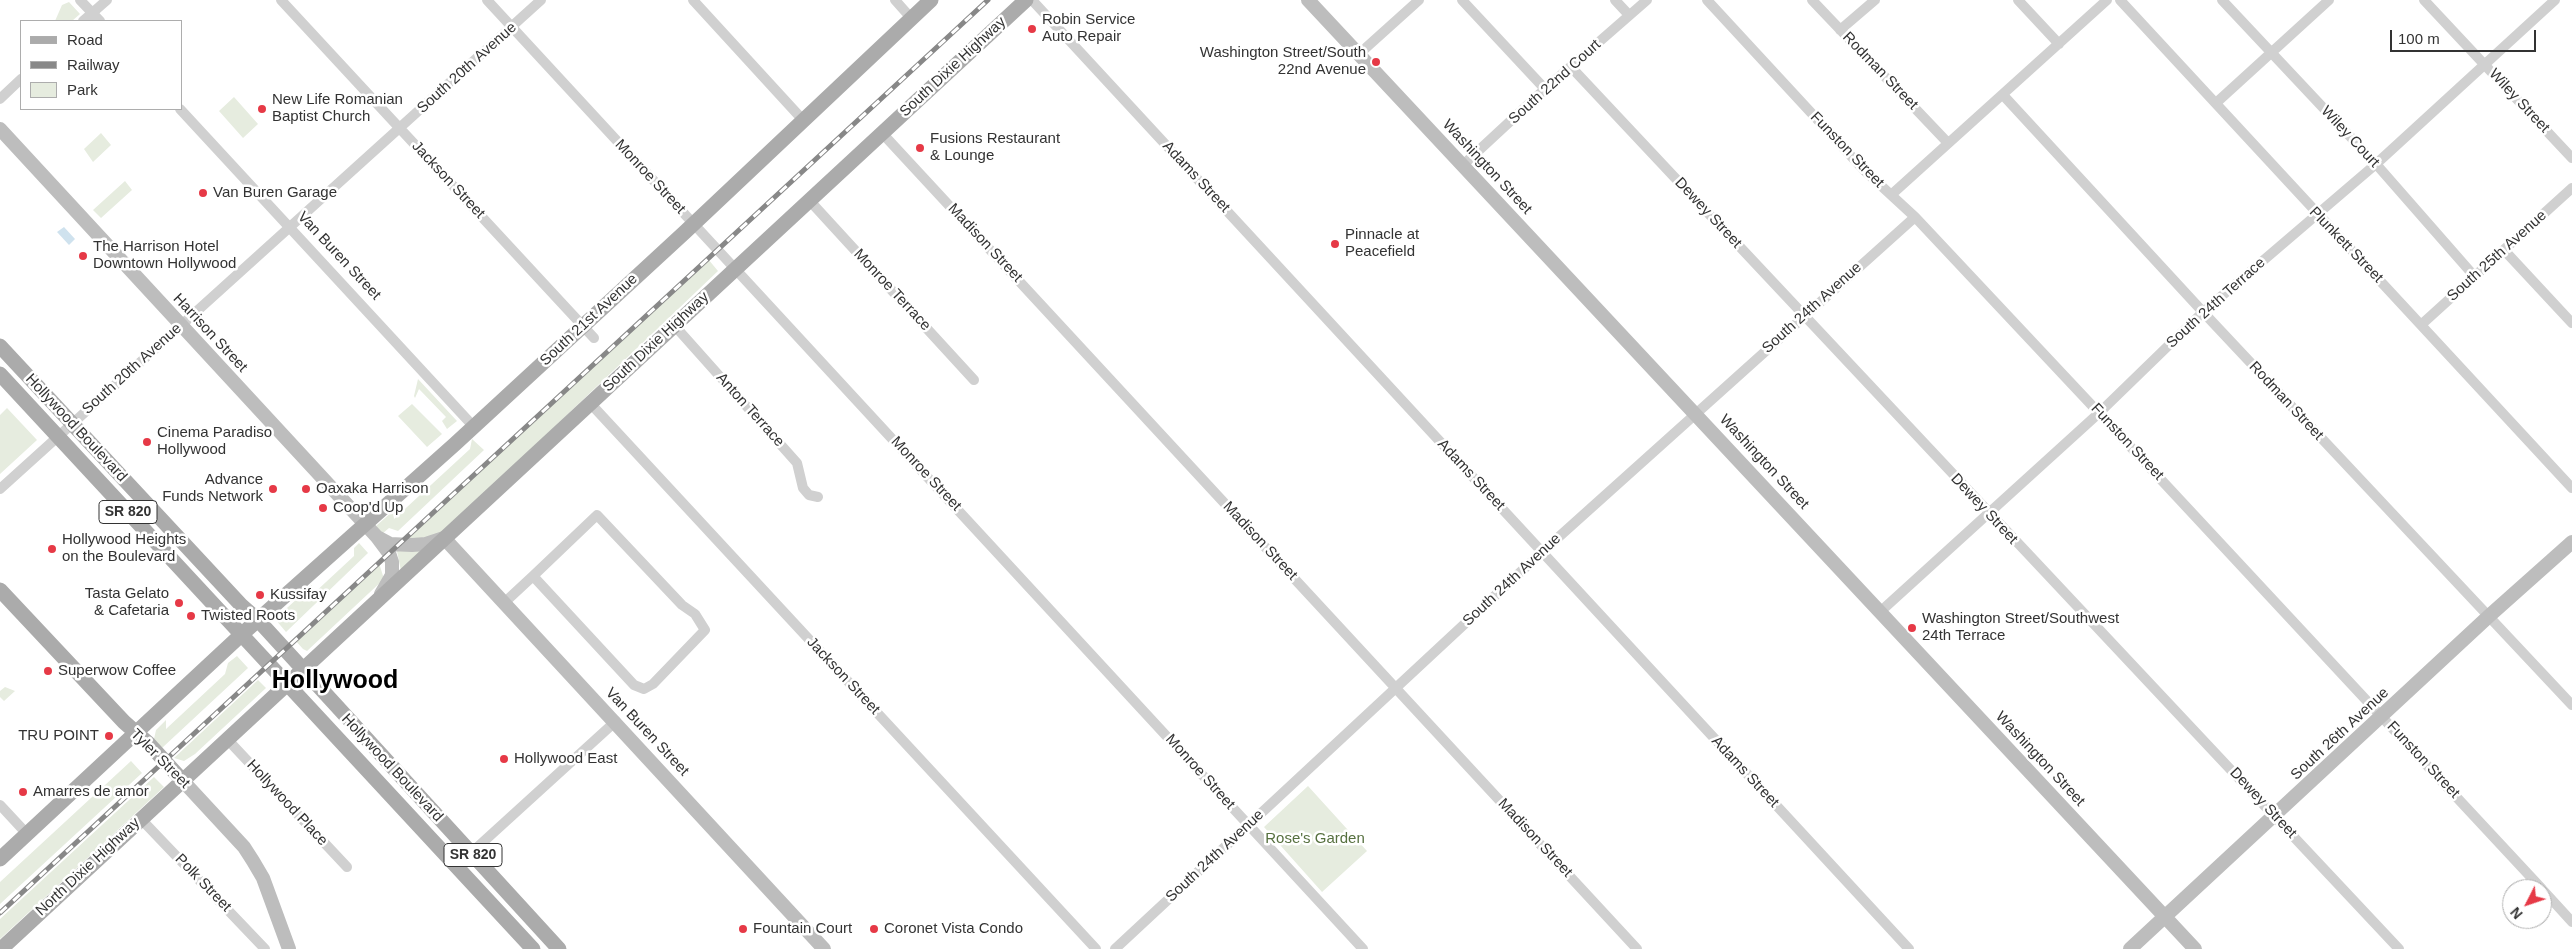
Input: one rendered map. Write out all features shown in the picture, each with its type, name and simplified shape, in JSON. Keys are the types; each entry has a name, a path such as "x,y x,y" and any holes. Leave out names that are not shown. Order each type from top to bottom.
{"main road":[{"name":"South 21st Avenue","path":"0,859 258,620 474,426 694,224 802,119 931,0"},
{"name":"South Dixie Highway","path":"295,676 1026,0"},
{"name":"Hollywood Boulevard","path":"0,346 241,605 258,620 295,676 361,762 532,949"},
{"name":"Hollywood Boulevard","path":"0,374 242,635 295,676 372,746 559,949"},
{"name":"Tyler Street","path":"0,590 182,780"},
{"name":"North Dixie Highway","path":"1,949 295,676"},
{"path":"361,762 372,746"}],"street":[{"path":"80,0 99,20"},
{"path":"84,20 107,0"},
{"name":"Jackson Street","path":"281,0 594,338"},
{"name":"Monroe Street","path":"487,0 1363,949"},
{"name":"South 20th Avenue","path":"0,489 401,129 541,0"},
{"path":"692,0 802,119"},
{"path":"895,0 911,18"},
{"name":"Adams Street","path":"1032,0 1909,949"},
{"name":"Washington Street","path":"1308,0 2195,949"},
{"path":"1359,54 1419,0"},
{"path":"1462,0 1545,88"},
{"path":"1615,0 1629,15"},
{"name":"South 22nd Court","path":"1464,165 1545,88 1647,0"},
{"name":"Funston Street","path":"1707,0 1864,170 1914,217 2099,413 2533,879"},
{"name":"Rodman Street","path":"1812,0 1948,143"},
{"path":"1840,30 1875,0"},
{"path":"2018,0 2059,44"},
{"path":"1892,195 2107,0"},
{"name":"Plunkett Street","path":"2120,0 2216,102 2317,215 2422,324 2572,488"},
{"name":"Wiley Court","path":"2222,0 2376,164 2475,277"},
{"path":"2216,102 2329,0"},
{"name":"Wiley Street","path":"2424,0 2572,158"},
{"name":"South 24th Terrace","path":"1881,611 2099,413 2203,312 2376,164 2555,0"},
{"name":"Dewey Street","path":"1571,67 2399,949"},
{"path":"0,99 20,80"},
{"name":"Rodman Street","path":"2003,95 2203,312 2572,705"},
{"name":"Van Buren Street","path":"181,110 474,426"},
{"name":"Harrison Street","path":"0,128 389,553 392,562 392,575 378,599"},
{"name":"Madison Street","path":"882,133 1637,949"},
{"name":"South 25th Avenue","path":"2422,324 2572,188"},
{"name":"Monroe Terrace","path":"809,200 974,380"},
{"name":"South 24th Avenue","path":"1115,949 1542,552 1695,412 1914,217"},
{"path":"2504,250 2572,323"},
{"name":"Anton Terrace","path":"674,325 797,463 803,488 809,495 818,497"},
{"name":"Jackson Street","path":"590,403 1096,949"},
{"path":"505,602 532,576 597,515 682,605 695,614 705,630 653,684 644,689 634,685 532,576"},
{"name":"Harrison Street","path":"376,537 390,544 412,545 426,544 444,538"},
{"name":"Van Buren Street","path":"444,538 616,721 824,949"},
{"name":"South 26th Avenue","path":"2130,949 2276,816 2488,616 2572,542"},
{"path":"471,853 616,721"},
{"name":"Hollywood Place","path":"226,739 347,868"},
{"name":"Tyler Street","path":"182,780 244,847 254,861 263,878 289,949"},
{"path":"0,805 26,834"},
{"name":"Polk Street","path":"140,818 265,949"},
{"name":"Funston Street","path":"2552,900 2572,922"}],"green space":[{"path":"69,2 80,14 73,20 55,20 62,5"},
{"path":"234,97 258,124 243,138 219,111"},
{"path":"101,133 111,145 93,162 84,149"},
{"path":"125,181 132,190 101,218 93,210"},
{"path":"708,259 718,271 436,537 404,539"},
{"path":"418,379 457,421 447,429 442,421 446,417 419,389 415,398"},
{"path":"412,404 442,434 427,447 398,416"},
{"path":"7,408 37,440 0,474 0,415"},
{"path":"472,439 484,450 398,531 389,528 382,534 376,526 393,511 394,519 470,449"},
{"path":"359,543 368,553 286,632 275,619 312,585 312,595 354,556 354,548"},
{"path":"397,551 422,551 401,571"},
{"path":"379,563 384,579 307,651 303,649 295,640"},
{"path":"237,656 248,668 162,748 154,739 156,730 166,720 166,729 225,674 228,663"},
{"path":"258,680 266,688 195,754 184,761 174,758"},
{"path":"5,687 15,691 4,701 0,697 0,691"},
{"path":"131,761 142,773 0,904 0,882"},
{"path":"154,777 164,787 0,939 0,919"},
{"name":"Rose's Garden","path":"1308,786 1367,851 1322,892 1264,827"}],"water":[{"path":"64,227 75,239 69,245 57,232"}],"railway":[{"path":"0,913 988,0"}],"place":[{"name":"Robin Service Auto Repair","path":"1032,29"},
{"name":"Washington Street/South 22nd Avenue","path":"1376,62"},
{"name":"New Life Romanian Baptist Church","path":"262,109"},
{"name":"Fusions Restaurant & Lounge","path":"920,148"},
{"name":"Van Buren Garage","path":"203,193"},
{"name":"Pinnacle at Peacefield","path":"1335,244"},
{"name":"The Harrison Hotel Downtown Hollywood","path":"83,256"},
{"name":"Cinema Paradiso Hollywood","path":"147,442"},
{"name":"Advance Funds Network","path":"273,489"},
{"name":"Oaxaka Harrison","path":"306,489"},
{"name":"Coop'd Up","path":"323,508"},
{"name":"Hollywood Heights on the Boulevard","path":"52,549"},
{"name":"Kussifay","path":"260,595"},
{"name":"Tasta Gelato & Cafetaria","path":"179,603"},
{"name":"Twisted Roots","path":"191,616"},
{"name":"Washington Street/Southwest 24th Terrace","path":"1912,628"},
{"name":"Superwow Coffee","path":"48,671"},
{"name":"TRU POINT","path":"109,736"},
{"name":"Hollywood East","path":"504,759"},
{"name":"Amarres de amor","path":"23,792"},
{"name":"Fountain Court","path":"743,929"},
{"name":"Coronet Vista Condo","path":"874,929"}],"district":[{"name":"Hollywood","path":"335,681"}]}
